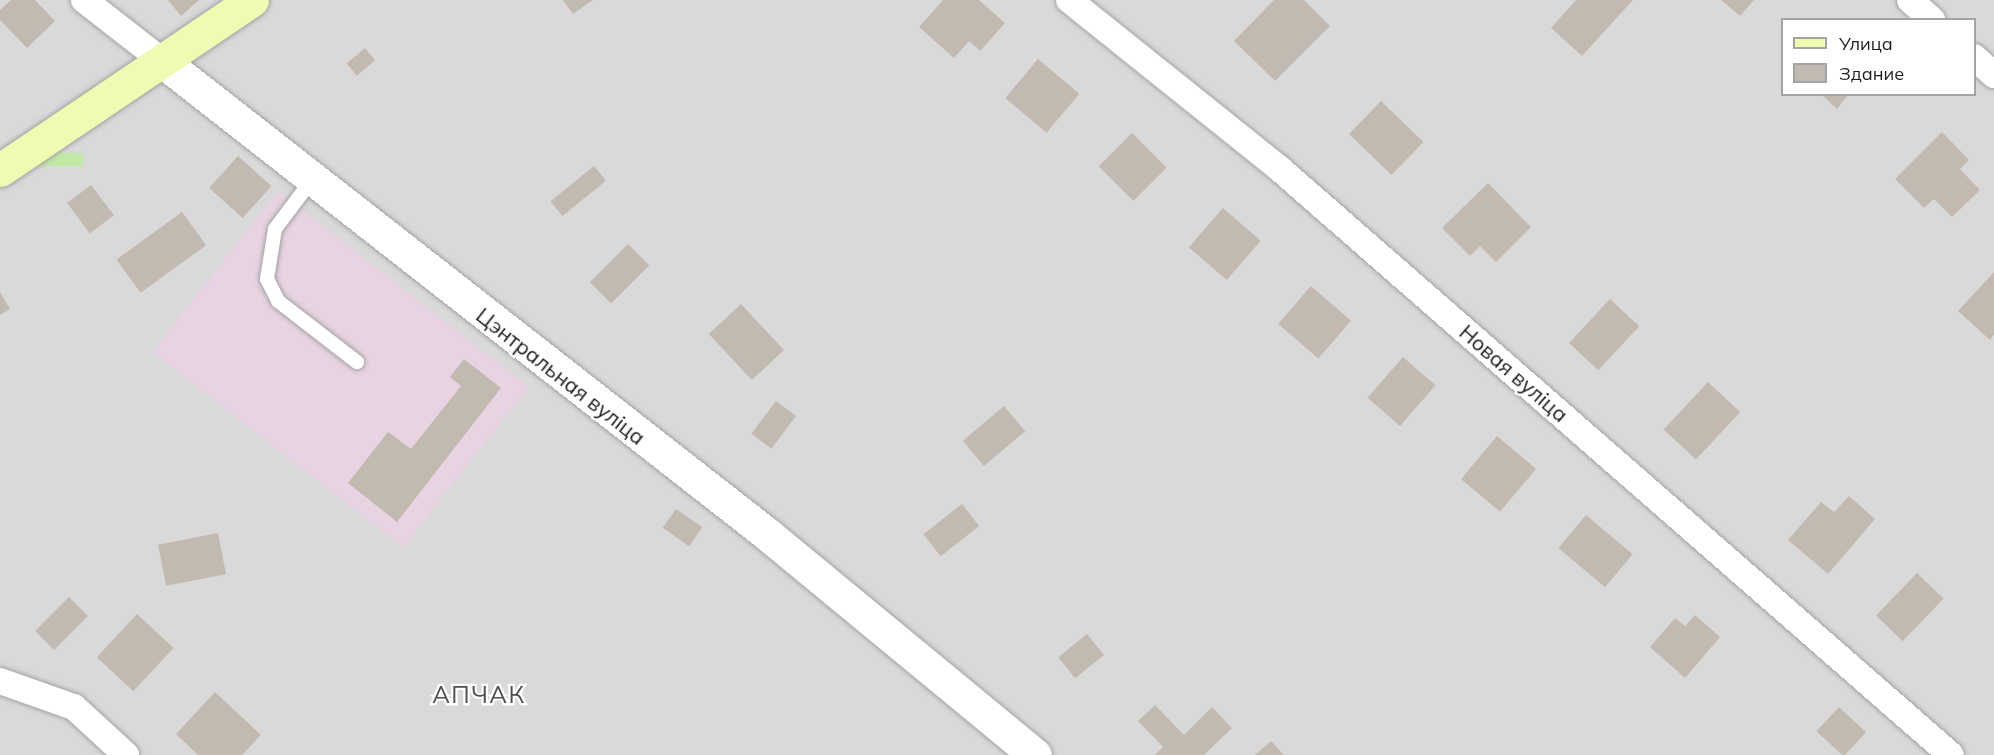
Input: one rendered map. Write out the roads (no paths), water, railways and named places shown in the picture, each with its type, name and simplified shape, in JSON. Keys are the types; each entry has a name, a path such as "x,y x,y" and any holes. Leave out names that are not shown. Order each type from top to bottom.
{"main road":[{"path":"0,170 252,0"}],"street":[{"name":"Новая вуліца","path":"1069,0 1281,170 1952,755"},
{"path":"1910,0 1930,18"},
{"name":"Цэнтральная вуліца","path":"99,4 161,60 311,181 767,534 1035,755"},
{"path":"1976,59 1994,75"},
{"path":"0,681 74,706 126,755"}],"lane":[{"path":"311,181 275,229 267,279 278,301 357,362"}],"district":[{"name":"АПЧАК","path":"479,695"}]}
